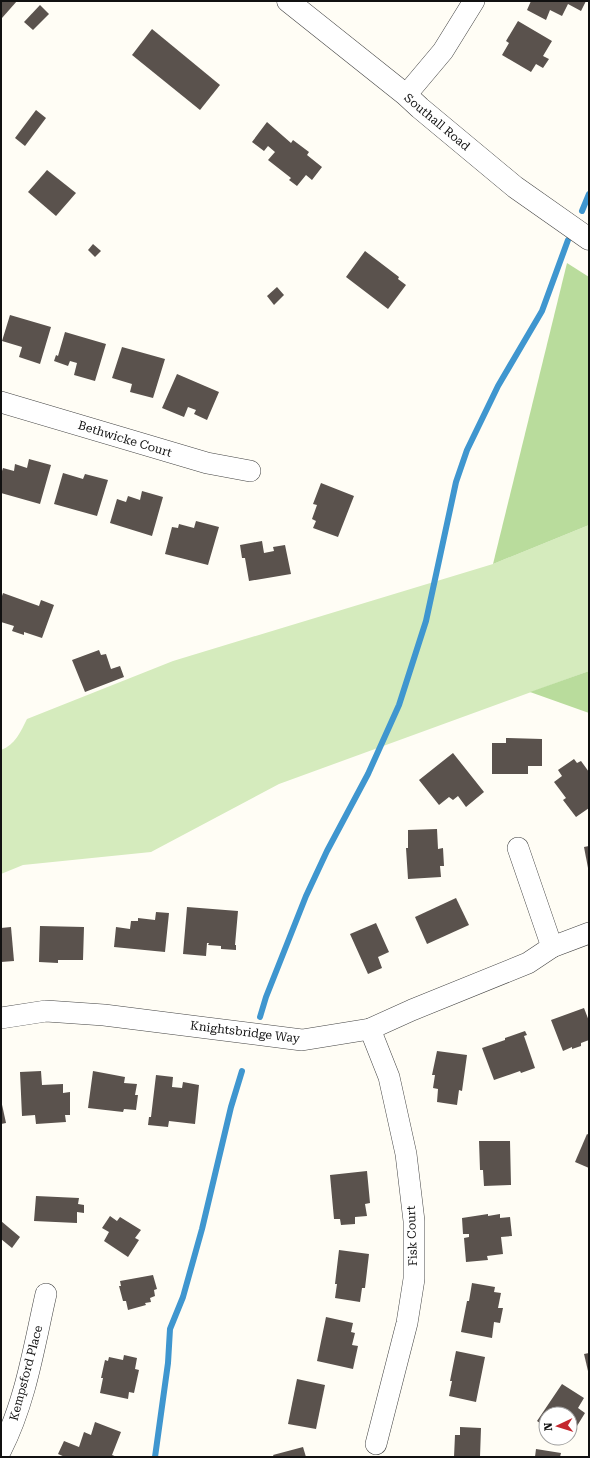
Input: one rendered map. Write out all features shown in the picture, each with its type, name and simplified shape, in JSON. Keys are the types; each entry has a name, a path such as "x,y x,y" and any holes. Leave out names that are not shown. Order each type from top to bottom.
{"street":[{"name":"Southall Road","path":"288,1 406,95 515,187 589,239"},
{"path":"406,95 443,51 474,1"},
{"name":"Bethwicke Court","path":"1,402 206,463 250,472"},
{"path":"518,848 552,947"},
{"name":"Knightsbridge Way","path":"1,1018 46,1011 104,1015 302,1040 370,1029 412,1010 528,963 552,947 589,933"},
{"name":"Fisk Court","path":"370,1029 390,1085 406,1154 414,1221 414,1279 407,1323 376,1444"},
{"name":"Kempsford Place","path":"1,1450 11,1430 26,1384 46,1294"}],"green space":[{"path":"567,263 589,277 589,525 493,564"},
{"path":"589,525 589,671 279,784 151,852 23,865 1,874 1,750 6,748 14,741 27,719 173,661 493,564"},
{"path":"589,671 589,713 530,692"}],"building":[{"path":"1,1 17,1 2,18 1,17"},
{"path":"531,1 586,1 581,11 568,4 562,16 550,10 546,20 527,10"},
{"path":"40,5 49,14 33,30 24,22"},
{"path":"518,21 552,41 543,56 549,59 543,68 536,64 531,72 502,55 509,43 506,41"},
{"path":"152,29 220,85 200,110 132,55"},
{"path":"36,110 46,118 25,146 15,138"},
{"path":"267,122 291,143 293,140 309,152 307,155 322,167 312,180 306,175 297,186 289,180 291,178 268,160 275,152 268,146 264,151 252,142"},
{"path":"47,170 76,193 56,216 28,192"},
{"path":"93,244 101,251 95,257 88,250"},
{"path":"365,251 399,277 398,279 406,285 388,309 346,277"},
{"path":"277,287 284,295 274,305 267,296"},
{"path":"10,315 51,327 40,364 19,357 22,347 2,341"},
{"path":"65,332 106,344 95,381 74,375 77,363 70,361 68,366 54,361 56,355 58,356"},
{"path":"122,347 165,359 153,398 130,392 132,384 112,378"},
{"path":"177,374 219,392 207,420 194,414 196,410 188,407 184,417 162,408"},
{"path":"29,459 51,465 40,504 1,493 1,474 3,468 14,471 15,464 27,468"},
{"path":"63,473 83,479 85,474 108,480 97,516 54,504"},
{"path":"321,483 354,496 338,537 313,528 316,521 312,519 317,505 313,504"},
{"path":"142,491 163,497 152,536 110,523 117,499 126,502 128,496 140,500"},
{"path":"196,521 219,527 208,565 165,554 172,527 178,528 179,524 194,528"},
{"path":"262,541 264,553 274,551 273,547 285,545 291,574 249,581 245,558 242,558 240,545"},
{"path":"3,593 39,606 41,600 54,605 42,638 24,632 24,635 12,631 14,626 1,622 1,599"},
{"path":"99,650 101,655 106,654 111,669 120,666 124,677 85,692 72,660"},
{"path":"506,738 542,739 542,766 528,766 528,774 492,774 492,743 506,743"},
{"path":"453,753 484,792 466,807 458,796 453,800 449,797 439,805 419,780"},
{"path":"574,759 577,763 581,761 589,772 589,808 576,817 563,800 566,798 554,782 562,776 558,770"},
{"path":"437,829 438,849 443,848 444,866 440,866 441,877 408,879 406,848 408,848 408,830"},
{"path":"589,846 589,868 588,868 584,847"},
{"path":"456,898 469,925 427,944 415,917"},
{"path":"187,907 238,911 235,945 236,950 221,949 221,946 208,945 209,943 207,943 206,956 183,954"},
{"path":"156,912 169,913 165,952 114,947 116,927 130,929 131,921 138,921 138,918 155,920"},
{"path":"376,923 389,952 378,957 382,968 368,974 350,934"},
{"path":"40,926 84,927 83,960 58,960 58,963 39,962"},
{"path":"11,927 14,961 1,962 1,928"},
{"path":"584,1008 589,1021 589,1040 581,1043 581,1046 572,1049 572,1047 563,1051 551,1020"},
{"path":"525,1031 527,1035 524,1036 535,1068 521,1073 520,1071 494,1080 482,1048"},
{"path":"437,1051 467,1055 462,1091 459,1090 457,1105 437,1102 438,1089 433,1088 435,1075 432,1075"},
{"path":"41,1071 42,1085 63,1084 63,1093 70,1092 70,1115 65,1115 66,1122 36,1124 35,1115 22,1116 20,1072"},
{"path":"93,1071 125,1077 124,1083 137,1084 135,1095 138,1095 136,1110 124,1109 123,1112 88,1108"},
{"path":"156,1075 173,1077 172,1087 182,1088 183,1082 199,1085 195,1124 169,1121 168,1127 148,1125 149,1117 151,1117"},
{"path":"1,1100 6,1123 1,1124"},
{"path":"587,1134 589,1135 589,1168 575,1162"},
{"path":"479,1141 510,1141 511,1185 484,1186 483,1170 480,1170"},
{"path":"367,1171 370,1203 365,1204 367,1216 355,1217 355,1224 341,1225 340,1219 334,1219 330,1175"},
{"path":"36,1196 79,1198 78,1204 84,1205 84,1213 77,1212 77,1223 34,1221"},
{"path":"488,1214 488,1216 500,1214 500,1218 510,1217 512,1236 501,1237 503,1254 487,1256 488,1260 466,1262 464,1238 469,1237 469,1234 463,1234 462,1218"},
{"path":"110,1216 117,1221 120,1217 141,1230 135,1238 139,1240 128,1257 104,1241 109,1232 102,1228"},
{"path":"1,1221 20,1237 12,1248 1,1239"},
{"path":"339,1250 369,1254 365,1288 362,1288 360,1302 335,1298"},
{"path":"153,1275 157,1289 154,1290 155,1296 150,1298 151,1302 128,1310 126,1301 123,1301 119,1286 121,1286 120,1281"},
{"path":"472,1283 495,1287 494,1292 501,1293 498,1308 503,1308 500,1323 494,1322 492,1338 461,1332"},
{"path":"326,1317 353,1323 351,1332 355,1333 352,1345 358,1346 353,1369 317,1361"},
{"path":"456,1351 485,1357 476,1402 449,1396 452,1381 450,1381"},
{"path":"589,1353 589,1371 588,1371 584,1354"},
{"path":"124,1355 137,1358 135,1369 139,1370 134,1393 129,1392 128,1399 100,1393 103,1378 101,1378 105,1360 108,1361 109,1357 123,1360"},
{"path":"297,1379 325,1385 316,1429 288,1424"},
{"path":"562,1384 584,1398 578,1408 578,1406 547,1406"},
{"path":"578,1408 585,1413 578,1424"},
{"path":"95,1422 121,1432 112,1455 117,1457 65,1457 58,1454 64,1441 79,1447 84,1432 91,1435"},
{"path":"460,1427 481,1428 480,1457 454,1457 455,1435 460,1435"},
{"path":"303,1447 306,1457 274,1457 273,1455"},
{"path":"536,1449 561,1453 560,1457 535,1457"}],"waterway":[{"path":"582,211 589,194"},
{"path":"260,1017 266,997 306,896 327,851 368,774 399,705 426,621 456,482 467,450 498,386 542,311 568,240"},
{"path":"155,1457 168,1363 170,1329 183,1297 202,1229 231,1107 242,1071"}]}
